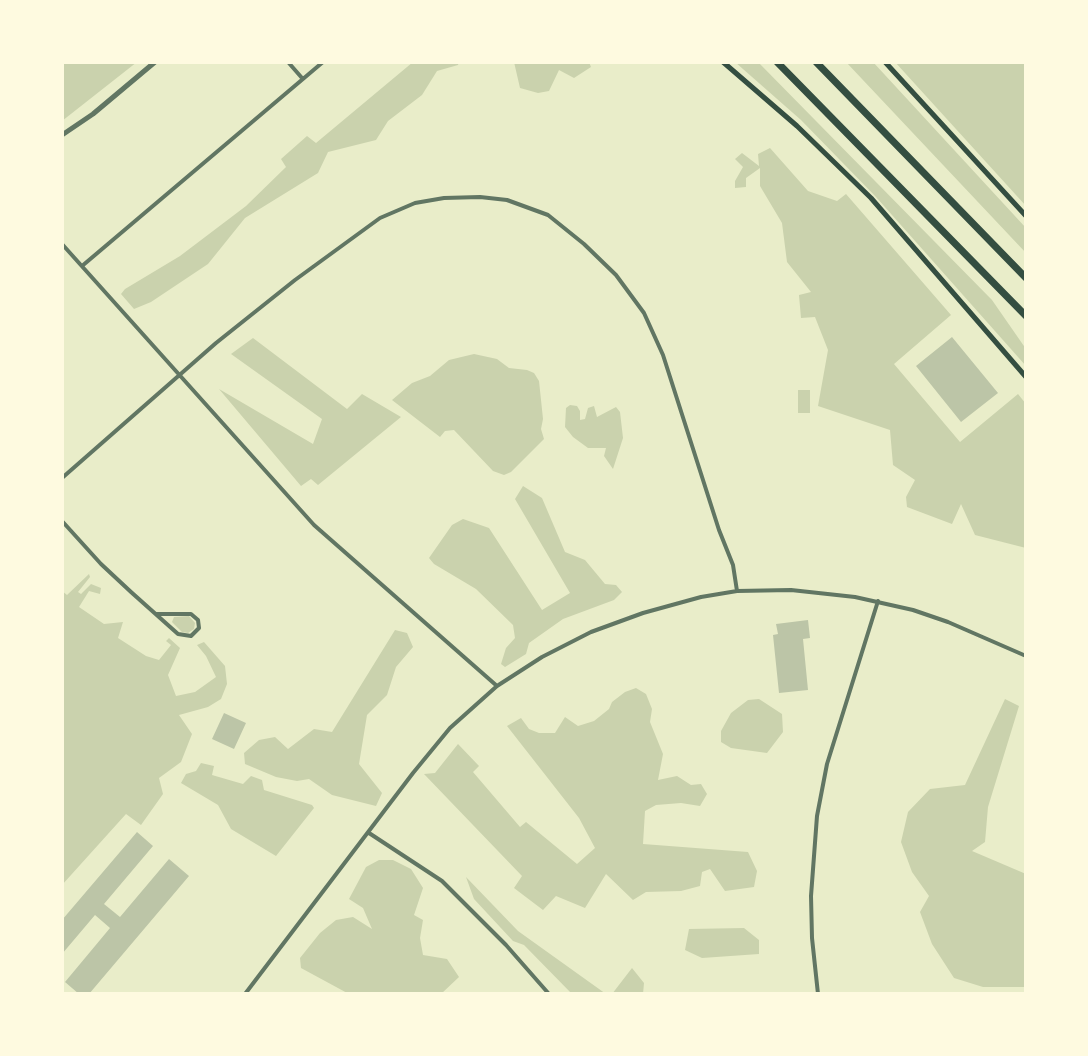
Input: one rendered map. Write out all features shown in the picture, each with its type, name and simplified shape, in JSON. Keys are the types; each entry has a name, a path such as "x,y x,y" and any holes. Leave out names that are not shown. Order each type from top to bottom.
{"highway":[{"path":"777,62 1026,316"},
{"path":"816,62 1026,278"}],"main road":[{"path":"723,62 797,126 871,198 1026,377"},
{"path":"885,62 1026,216"}],"street":[{"path":"62,135 155,62"},
{"path":"288,62 302,79"},
{"path":"82,266 323,62"},
{"path":"62,478 178,375 324,258 380,218 415,203 444,198 507,200 548,215 610,268 644,313 663,355 733,565 737,591"},
{"path":"62,244 314,525 497,686"},
{"path":"62,521 101,564 156,614 182,636 191,636 199,628 198,620 191,614 156,614"},
{"path":"245,994 443,737 497,686 542,657 591,632 701,597 737,591 817,592 878,601 948,622 1026,656"},
{"path":"818,994 811,896 817,816 827,764 878,601"},
{"path":"369,833 442,881 506,945 549,994"}],"green space":[{"path":"62,62 137,62 62,121"},
{"path":"413,62 459,62 437,71 422,95 388,121 376,140 328,152 318,173 245,218 208,264 151,302 134,309 121,294 180,256 246,206 286,167 281,159 307,136 316,143"},
{"path":"514,62 589,62 591,67 574,78 559,70 549,91 538,93 520,88"},
{"path":"735,62 758,62 992,300 1026,349 1026,366 876,197 801,120"},
{"path":"846,62 873,62 1026,228 1026,253"},
{"path":"895,62 1026,62 1026,206"},
{"path":"770,148 808,191 837,201 846,194 951,315 894,364 960,442 1018,394 1026,404 1026,548 975,535 961,504 952,524 907,507 906,497 915,480 893,465 890,430 818,406 828,350 815,317 801,318 799,295 811,292 787,262 782,223 760,186 760,168 746,178 746,187 735,188 735,181 743,167 735,159 742,153 759,166 758,154"},
{"path":"253,338 347,409 362,394 401,417 318,485 311,479 301,486 219,389 313,444 322,419 231,354"},
{"path":"474,354 497,359 509,368 527,370 534,373 539,381 544,439 511,472 504,475 493,471 454,430 445,431 440,437 392,400 412,383 430,376 449,360"},
{"path":"798,390 810,390 810,413 798,413"},
{"path":"577,406 580,420 585,419 588,408 594,406 597,417 616,407 620,412 623,438 613,469 604,456 606,448 588,448 565,427 566,408"},
{"path":"523,486 542,498 565,552 585,560 605,584 616,585 622,592 614,600 563,619 529,643 526,654 505,667 501,664 506,648 515,638 513,625 476,589 429,558 452,525 463,519 489,528 542,610 570,593 515,499"},
{"path":"89,574 90,577 78,592 81,594 91,584 101,588 100,594 89,591 79,607 104,624 123,622 118,638 146,656 159,660 171,645 166,641 169,638 180,648 168,675 176,696 195,692 216,677 197,645 204,642 225,666 227,684 221,699 208,707 179,715 192,734 181,762 159,778 163,794 141,825 126,814 62,885 62,591 67,595"},
{"path":"189,616 195,623 194,629 188,633 182,632 172,622 174,617"},
{"path":"395,630 407,633 413,647 396,667 387,695 367,715 359,764 382,793 376,806 332,795 309,779 297,781 276,777 245,764 244,753 259,740 275,737 288,749 314,729 332,732"},
{"path":"636,688 646,694 652,709 650,722 663,754 658,780 677,776 691,785 701,784 707,794 700,806 681,803 656,805 645,811 643,844 748,852 757,871 754,887 725,891 710,869 702,872 700,886 681,891 646,892 633,900 606,874 585,908 556,896 543,910 514,888 522,876 424,774 435,773 458,744 479,766 473,772 520,827 526,822 577,864 595,848 579,818 507,726 521,718 529,729 539,733 555,733 565,717 578,726 594,721 609,709 612,702"},
{"path":"759,699 782,714 783,732 767,753 731,748 721,742 721,731 731,713 748,700"},
{"path":"1005,699 1019,706 988,807 985,842 972,851 1026,874 1026,987 983,987 954,978 932,944 920,912 929,896 912,872 901,842 908,812 930,789 965,785"},
{"path":"201,763 214,766 212,775 243,784 251,776 262,780 264,790 314,808 276,856 231,829 218,805 181,783 186,774 196,771"},
{"path":"379,860 393,860 411,869 423,888 414,915 423,920 420,938 423,955 447,959 459,977 441,994 349,994 301,968 300,958 320,933 336,920 353,917 372,929 363,908 349,899 366,867"},
{"path":"466,877 518,931 606,994 572,994 524,945 513,941 474,899"},
{"path":"744,928 759,940 759,954 702,958 685,950 689,929"},
{"path":"632,968 644,983 643,994 612,994"}],"building":[{"path":"952,337 998,393 961,422 916,366"},
{"path":"808,620 810,638 803,639 808,690 779,693 773,635 778,634 776,624"},
{"path":"224,713 246,723 234,749 212,739"},
{"path":"137,832 153,846 104,904 120,917 169,859 189,876 89,994 79,994 65,982 110,928 95,915 62,954 62,920"}]}
